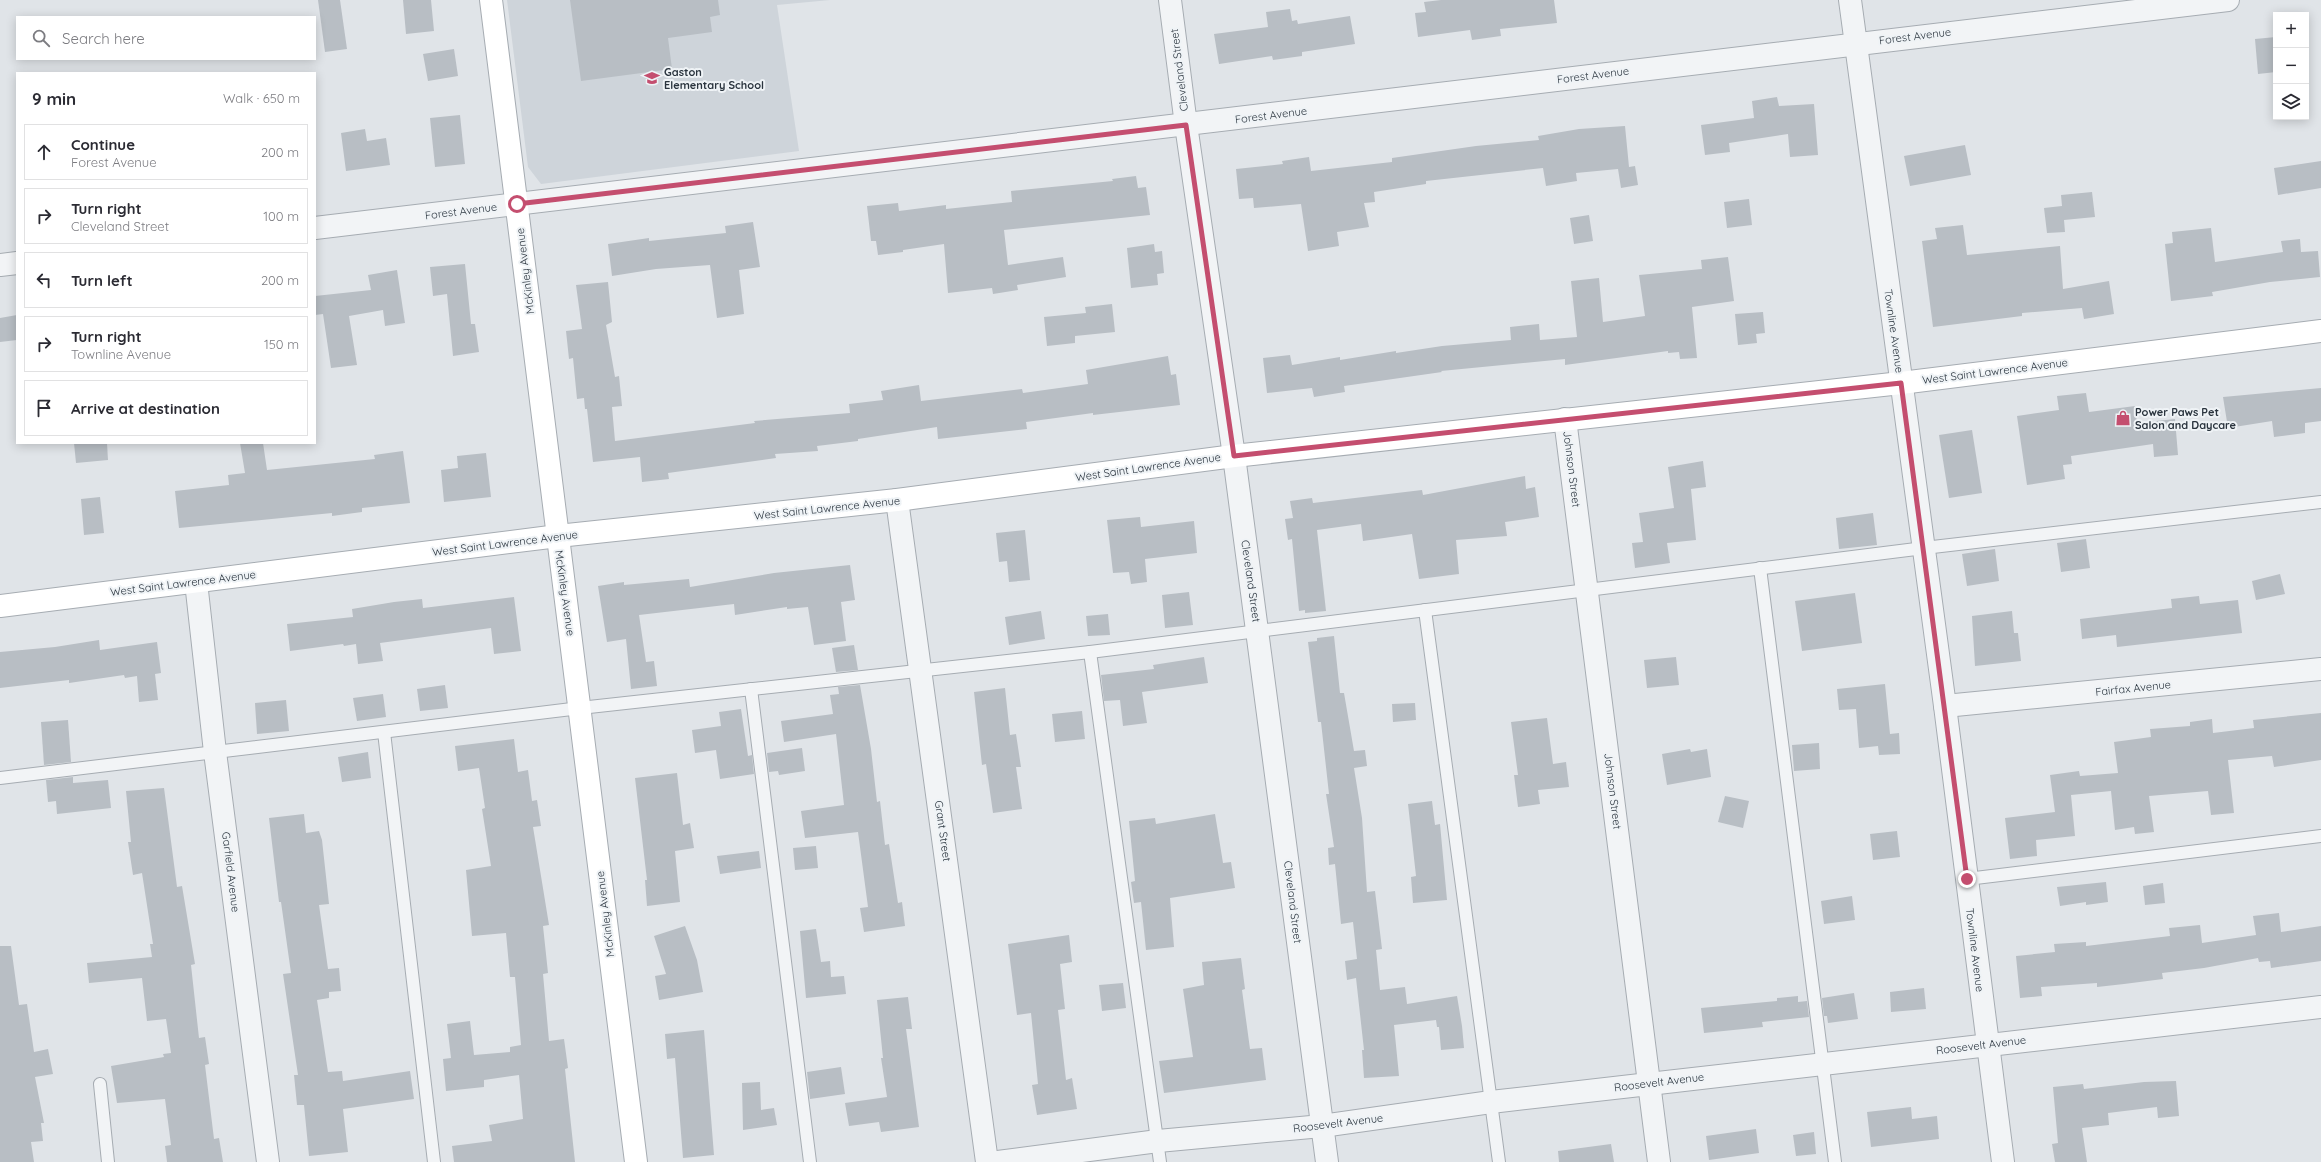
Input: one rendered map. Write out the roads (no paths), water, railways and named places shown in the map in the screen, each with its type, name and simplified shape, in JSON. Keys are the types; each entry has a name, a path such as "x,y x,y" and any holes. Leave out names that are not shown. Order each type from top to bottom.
{"street":[{"name":"McKinley Avenue","path":"491,0 636,1162"},
{"name":"Cleveland Street","path":"1170,0 1186,125 1234,456 1327,1162"},
{"name":"Townline Avenue","path":"1850,0 1945,706 2002,1162"},
{"name":"Forest Avenue","path":"316,228 1186,125 1856,43 2228,0"},
{"path":"0,265 16,263"},
{"name":"West Saint Lawrence Avenue","path":"0,606 558,536 897,500 1234,456 1901,383 2321,331"},
{"name":"Johnson Street","path":"1565,419 1588,589 1659,1162"},
{"name":"Grant Street","path":"897,500 987,1162"},
{"name":"Garfield Avenue","path":"196,582 215,752 268,1162"},
{"name":"Fairfax Avenue","path":"1945,706 2321,669"},
{"name":"Roosevelt Avenue","path":"998,1162 1159,1152 1322,1126 1491,1102 1987,1044 2321,1007"}],"lane":[{"path":"0,778 580,708 1090,652 1924,548 2321,502"},
{"path":"1760,568 1835,1162"},
{"path":"1425,610 1498,1162"},
{"path":"1090,652 1159,1152"},
{"path":"751,689 810,1162"},
{"path":"384,732 434,1162"},
{"path":"1967,879 2321,836"},
{"path":"100,1084 108,1162"}],"place":[{"name":"Gaston Elementary School","path":"652,78"},
{"name":"Power Paws Pet Salon and Daycare","path":"2123,418"}]}
